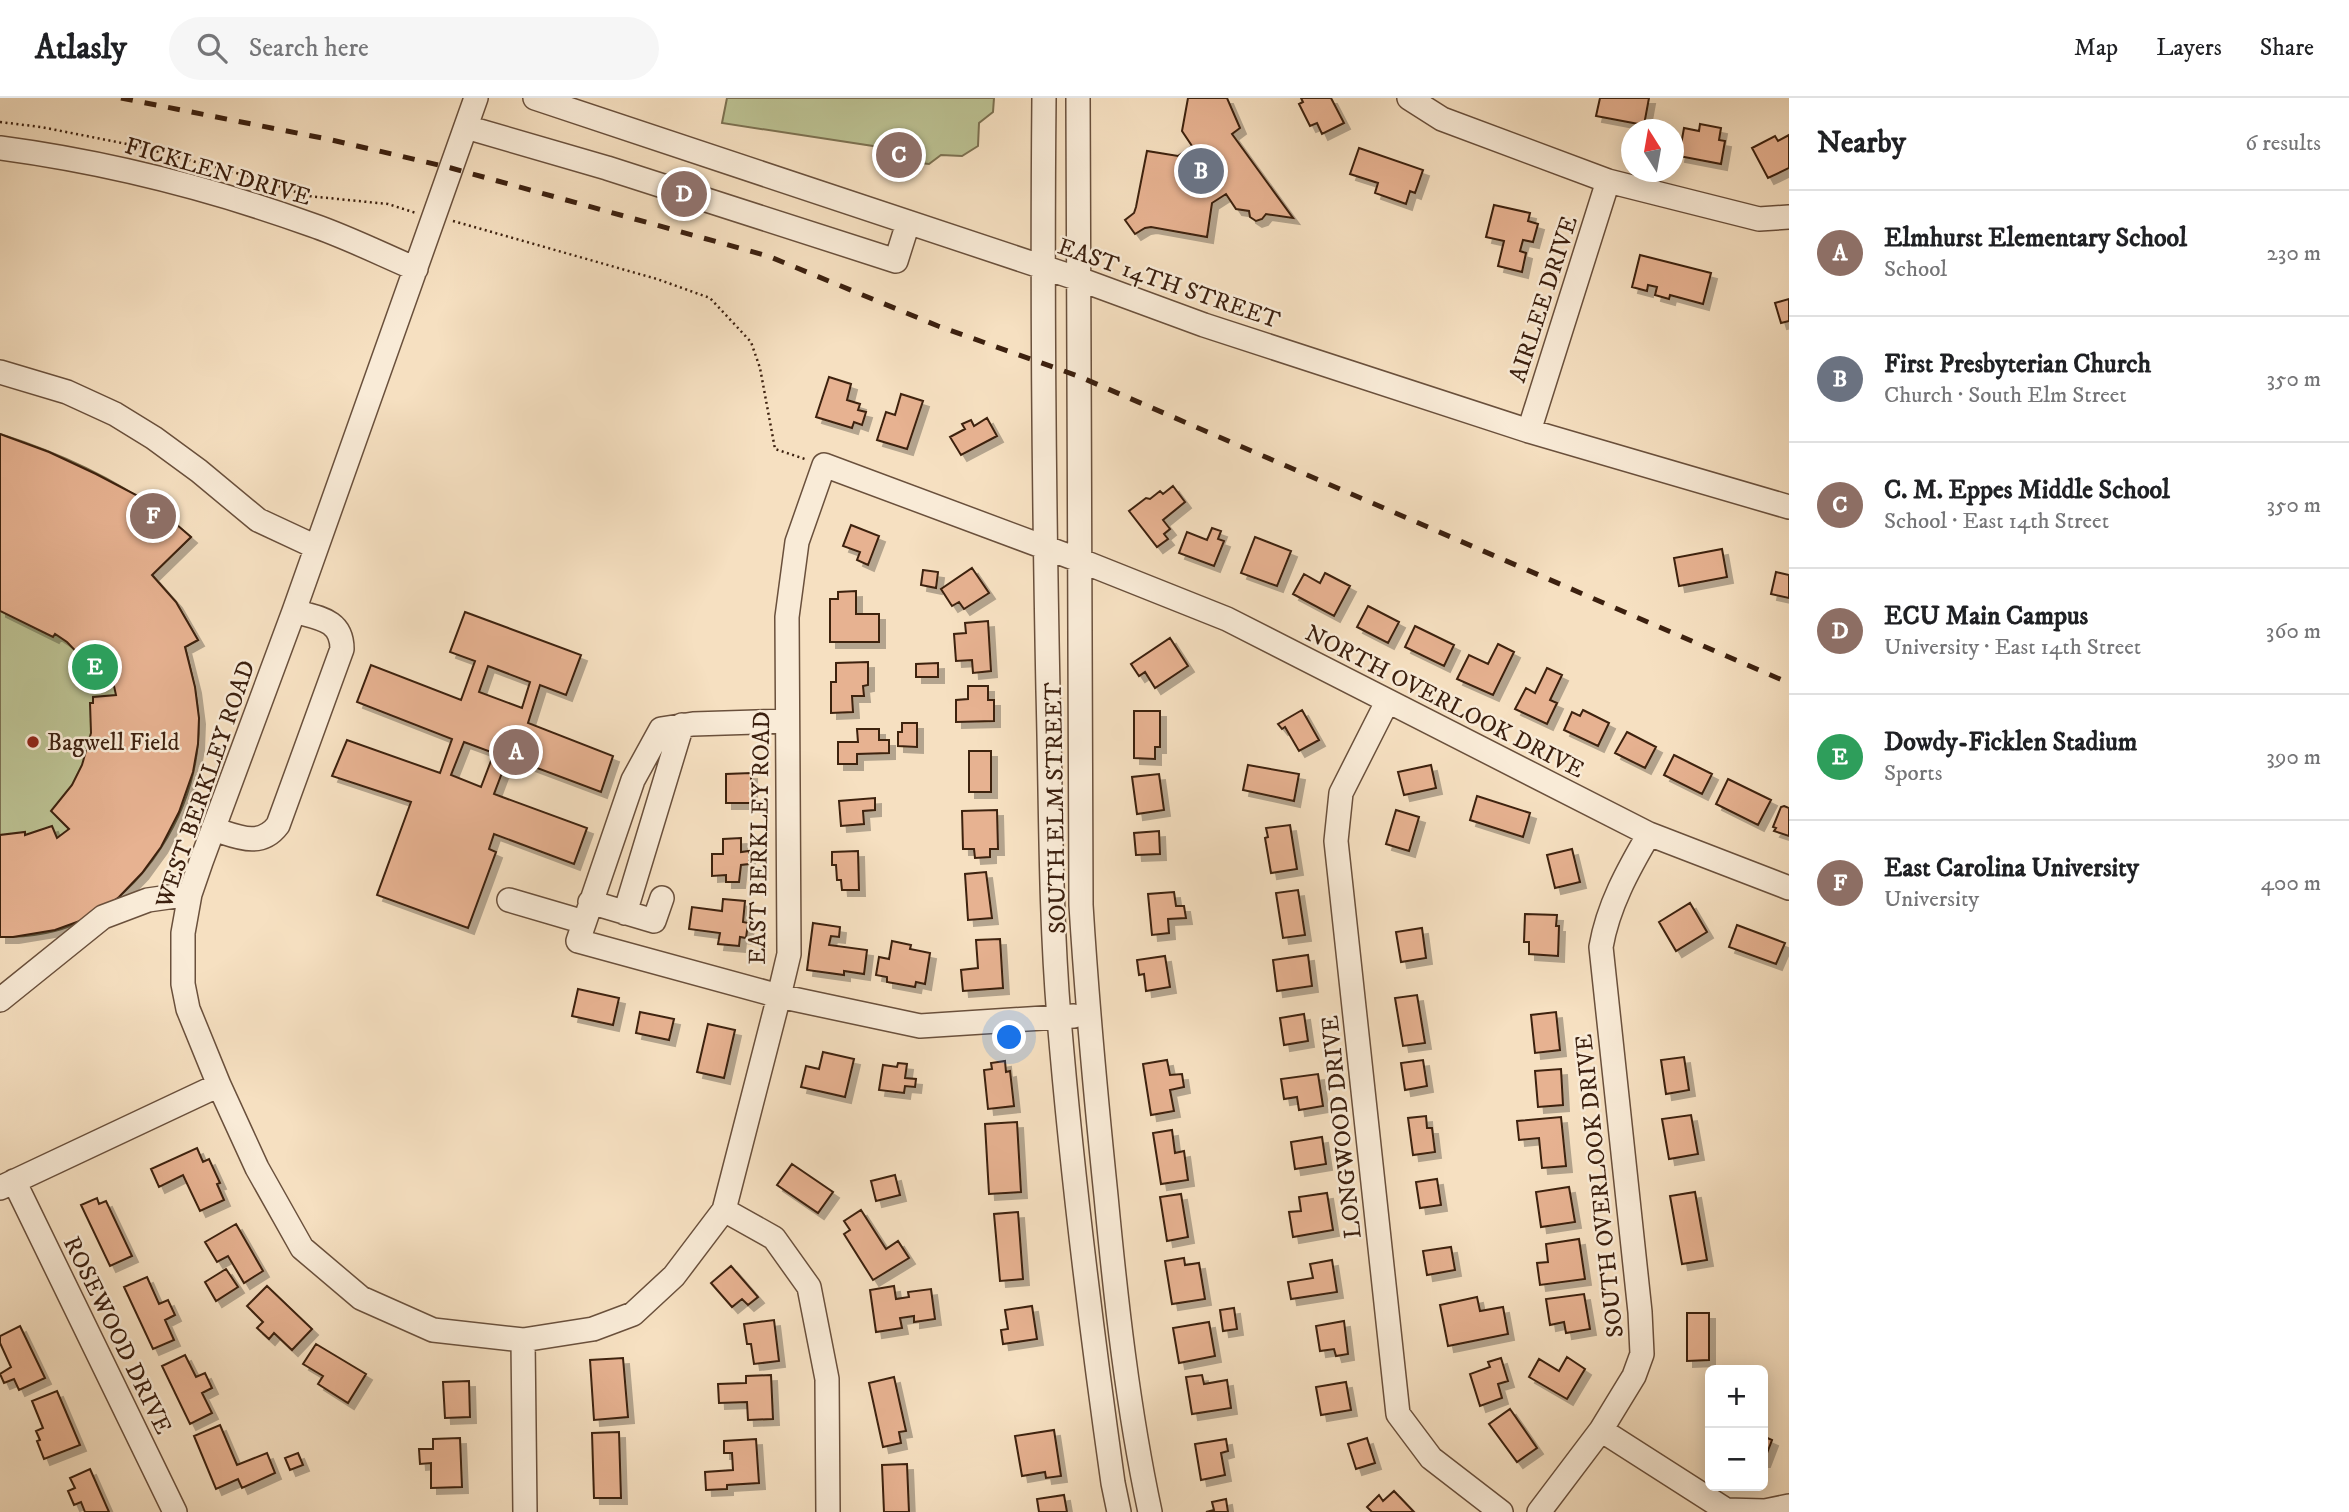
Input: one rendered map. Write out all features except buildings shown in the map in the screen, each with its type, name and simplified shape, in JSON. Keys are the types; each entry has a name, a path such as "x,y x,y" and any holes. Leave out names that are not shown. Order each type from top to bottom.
{"street":[{"name":"WEST BERKLEY ROAD","path":"476,98 294,611 190,894 183,933 183,984 188,1009 257,1168 302,1248 361,1298 433,1330 523,1340 593,1329 633,1314 674,1276 724,1209"},
{"name":"EAST 14TH STREET","path":"535,98 1079,279 1204,325 1529,431 1789,507"},
{"name":"SOUTH ELM STREET","path":"1044,98 1045,548 1058,1017 1086,1284 1119,1512"},
{"name":"SOUTH ELM STREET","path":"1078,98 1080,905 1087,1015 1115,1282 1150,1512"},
{"path":"1409,98 1442,119 1608,181 1759,219 1789,216"},
{"path":"466,127 607,168 896,261 908,223"},
{"name":"FICKLEN DRIVE","path":"0,148 104,167 214,194 315,226 416,269"},
{"name":"AIRLEE DRIVE","path":"1529,431 1608,181"},
{"path":"0,372 67,392 115,414 188,463 258,520 316,547"},
{"name":"NORTH OVERLOOK DRIVE","path":"824,465 1079,560 1227,619 1648,834 1789,888"},
{"name":"EAST BERKLEY ROAD","path":"724,1209 789,954 787,617 797,542 824,465"},
{"path":"213,829 253,840 272,833 278,825 342,649 339,631 332,624 294,611"},
{"name":"LONGWOOD DRIVE","path":"1387,702 1341,793 1336,841 1398,1414 1432,1458 1501,1512"},
{"path":"584,922 633,780 661,729 682,725 788,721"},
{"path":"625,913 682,725"},
{"path":"1051,798 1079,798"},
{"name":"SOUTH OVERLOOK DRIVE","path":"1539,1512 1601,1430 1634,1376 1642,1354 1640,1312 1601,947 1605,925 1616,898 1648,834"},
{"path":"0,1000 103,917 148,900 190,894"},
{"path":"584,922 625,913 654,921 662,898"},
{"path":"509,900 584,922 779,996 920,1027 1087,1015"},
{"path":"7,1185 219,1085"},
{"name":"ROSEWOOD DRIVE","path":"7,1185 175,1512"},
{"path":"724,1209 774,1238 809,1287 827,1379 828,1512"},
{"path":"1086,1284 1115,1282"},
{"path":"523,1340 525,1512"},
{"path":"1601,1430 1726,1510 1765,1511 1789,1506"},
{"path":"1113,1483 1143,1477"}],"path":[{"path":"0,122 41,127 132,145 244,175 309,196 388,204 416,213"},
{"path":"452,221 657,279 710,298 751,342 760,368 775,449 824,465"}],"green space":[{"path":"727,98 994,98 993,112 979,123 978,146 962,156 941,155 929,164 901,161 886,148 722,123"},
{"path":"0,434 101,476 148,504 191,537 152,575 176,602 198,640 185,647 196,694 199,730 194,769 175,823 161,848 125,891 103,909 70,926 40,934 0,937"}],"railway":[{"path":"121,98 332,140 451,168 768,256 938,326 1078,376 1789,683"}],"place":[{"name":"C. M. Eppes Middle School","path":"899,155"},
{"name":"First Presbyterian Church","path":"1201,171"},
{"name":"ECU Main Campus","path":"684,194"},
{"name":"East Carolina University","path":"153,516"},
{"name":"Dowdy-Ficklen Stadium","path":"95,667"},
{"name":"Bagwell Field","path":"33,742"},
{"name":"Elmhurst Elementary School","path":"516,752"}]}
